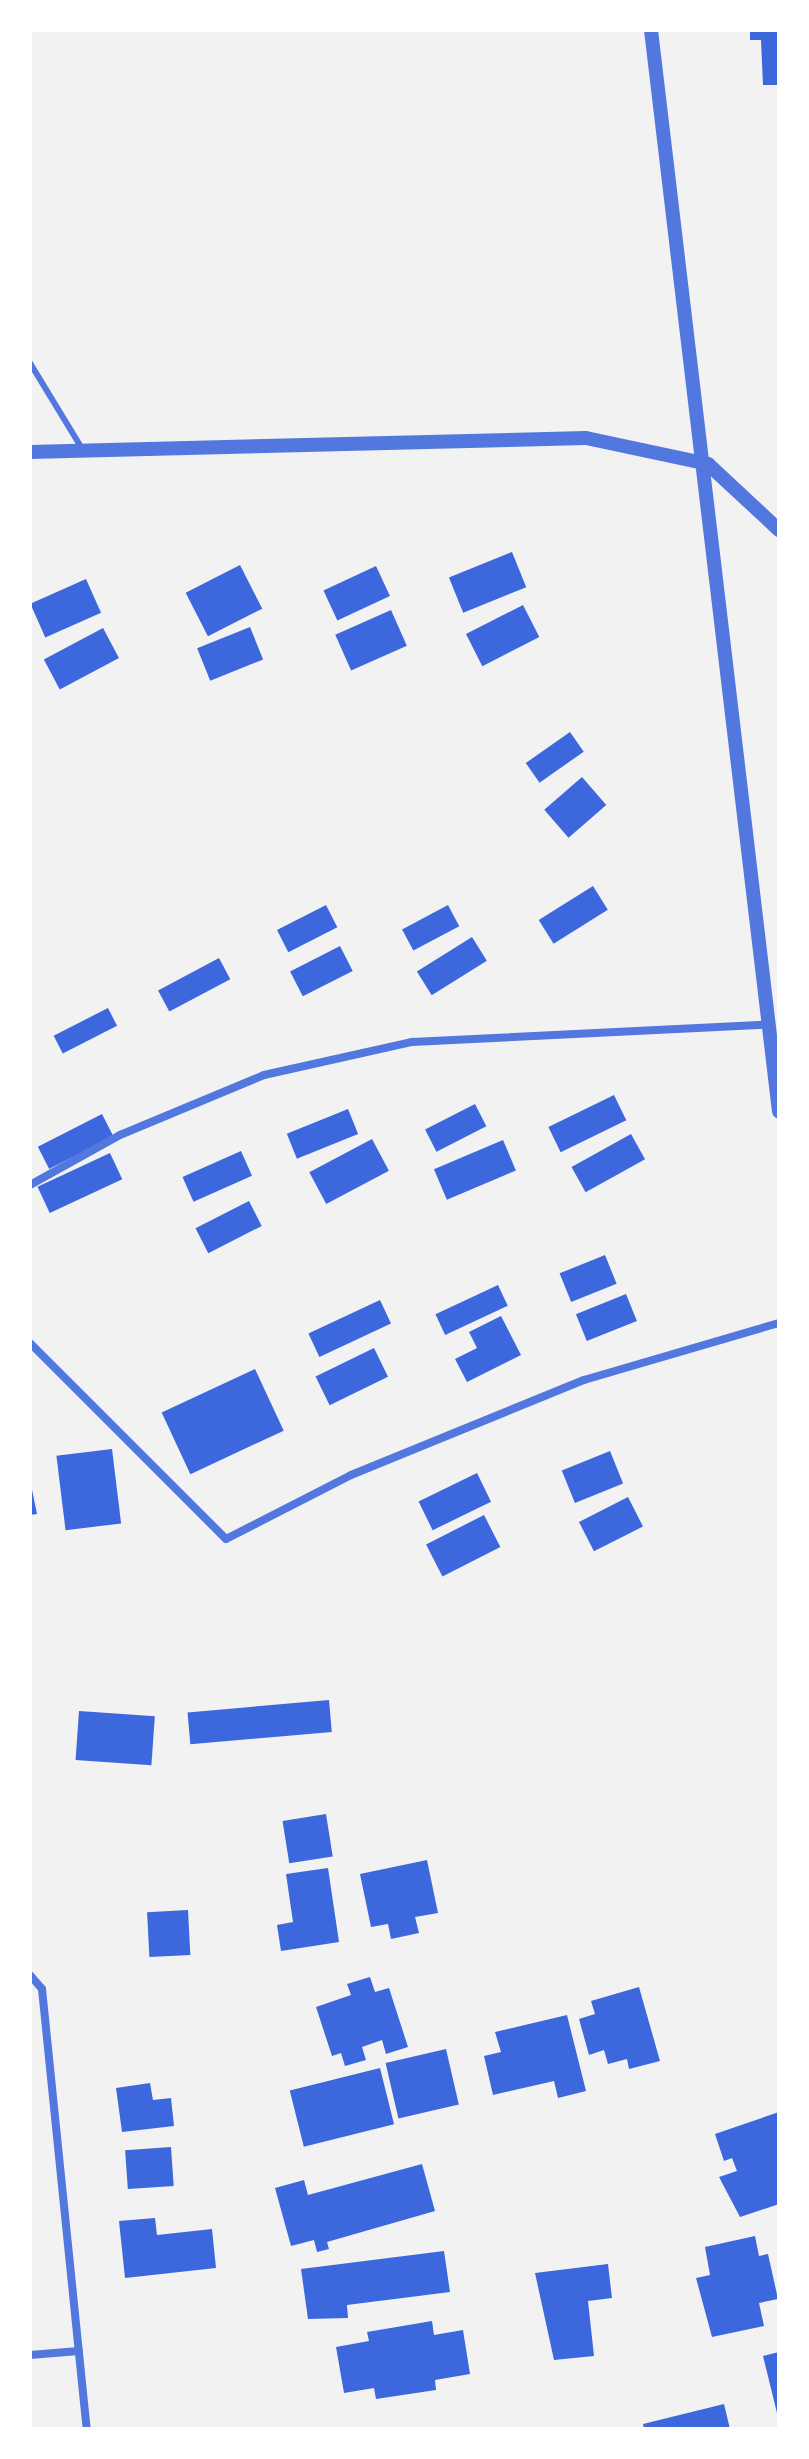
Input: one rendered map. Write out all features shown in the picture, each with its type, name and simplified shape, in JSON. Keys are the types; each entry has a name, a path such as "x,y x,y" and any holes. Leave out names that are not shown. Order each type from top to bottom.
{"street":[{"path":"651,30 708,464 765,1025 779,1111"},
{"path":"30,452 81,447 586,438 708,464 779,530"},
{"path":"30,1185 120,1135 264,1075 412,1042 765,1025"},
{"path":"30,1343 226,1539 351,1475 584,1380 779,1323"},
{"path":"30,1975 42,1989 87,2429"},
{"path":"30,2355 79,2351"}],"lane":[{"path":"30,363 81,447"}],"building":[{"path":"750,30 779,30 779,85 763,85 761,40 750,40"},
{"path":"512,552 526,587 463,613 449,577"},
{"path":"240,565 262,609 208,636 186,593"},
{"path":"376,566 390,596 337,620 323,591"},
{"path":"86,579 101,613 45,638 30,604"},
{"path":"523,605 539,637 482,666 466,634"},
{"path":"391,610 407,646 351,670 335,635"},
{"path":"250,627 263,659 210,681 197,648"},
{"path":"103,628 119,658 60,689 44,659"},
{"path":"570,732 584,752 540,783 526,763"},
{"path":"582,777 606,805 569,838 544,810"},
{"path":"593,886 608,910 554,944 539,920"},
{"path":"326,905 337,927 288,952 277,930"},
{"path":"448,905 459,926 413,951 402,929"},
{"path":"472,937 487,961 432,995 417,971"},
{"path":"340,946 353,971 303,996 290,971"},
{"path":"219,958 230,979 169,1012 158,990"},
{"path":"108,1008 117,1026 63,1054 54,1036"},
{"path":"614,1095 626,1120 561,1152 548,1127"},
{"path":"475,1104 486,1126 436,1152 425,1129"},
{"path":"348,1109 358,1134 297,1159 287,1134"},
{"path":"102,1114 113,1136 49,1169 38,1147"},
{"path":"631,1134 645,1159 586,1192 572,1167"},
{"path":"372,1139 389,1171 326,1204 309,1172"},
{"path":"503,1140 516,1170 447,1200 434,1169"},
{"path":"241,1151 252,1176 194,1202 183,1177"},
{"path":"110,1153 122,1179 50,1213 37,1187"},
{"path":"249,1201 262,1226 208,1253 196,1228"},
{"path":"605,1255 617,1284 571,1302 560,1273"},
{"path":"498,1285 508,1306 445,1335 435,1314"},
{"path":"626,1294 637,1321 587,1341 576,1314"},
{"path":"380,1300 391,1324 319,1357 308,1333"},
{"path":"501,1316 521,1355 467,1382 455,1359 477,1348 469,1332"},
{"path":"374,1348 388,1377 330,1405 316,1376"},
{"path":"255,1369 284,1431 190,1474 162,1413"},
{"path":"112,1449 121,1523 66,1530 56,1456"},
{"path":"610,1451 623,1483 575,1503 562,1470"},
{"path":"477,1473 491,1502 433,1530 419,1501"},
{"path":"30,1480 37,1514 30,1515"},
{"path":"628,1497 643,1526 594,1551 579,1522"},
{"path":"484,1515 500,1547 442,1577 426,1545"},
{"path":"329,1700 332,1732 190,1744 188,1712"},
{"path":"79,1711 155,1716 151,1765 76,1760"},
{"path":"326,1814 333,1856 289,1863 283,1821"},
{"path":"427,1860 438,1913 415,1917 419,1933 391,1939 388,1924 371,1927 360,1874"},
{"path":"328,1868 339,1942 281,1951 277,1925 293,1922 286,1874"},
{"path":"188,1910 190,1955 149,1957 147,1912"},
{"path":"370,1977 375,1992 389,1988 408,2047 386,2054 382,2040 362,2047 366,2060 345,2066 341,2053 332,2056 316,2007 351,1995 347,1984"},
{"path":"639,1987 660,2061 629,2069 627,2059 608,2064 604,2050 589,2055 579,2019 595,2014 591,2001"},
{"path":"567,2015 586,2091 558,2098 554,2081 493,2095 484,2056 501,2052 495,2032"},
{"path":"446,2049 459,2105 398,2118 386,2063"},
{"path":"380,2068 394,2124 304,2147 290,2090"},
{"path":"150,2083 153,2100 171,2098 174,2126 122,2132 116,2088"},
{"path":"779,2112 779,2204 740,2217 719,2177 737,2171 732,2158 724,2161 715,2134"},
{"path":"171,2147 174,2186 128,2189 125,2150"},
{"path":"422,2164 435,2211 327,2242 329,2249 317,2252 314,2240 291,2246 275,2188 304,2180 308,2195"},
{"path":"155,2218 157,2235 212,2229 216,2268 125,2278 119,2221"},
{"path":"755,2236 759,2256 768,2254 778,2299 759,2303 764,2326 712,2337 696,2278 710,2275 705,2247"},
{"path":"444,2251 450,2292 347,2305 348,2318 308,2319 301,2269"},
{"path":"608,2264 612,2298 588,2301 594,2356 554,2360 535,2273"},
{"path":"432,2321 434,2335 463,2330 470,2374 435,2380 436,2390 376,2399 374,2388 344,2393 336,2347 369,2341 367,2332"},
{"path":"779,2352 779,2416 778,2417 763,2356"},
{"path":"724,2404 730,2429 644,2429 643,2424"}]}
